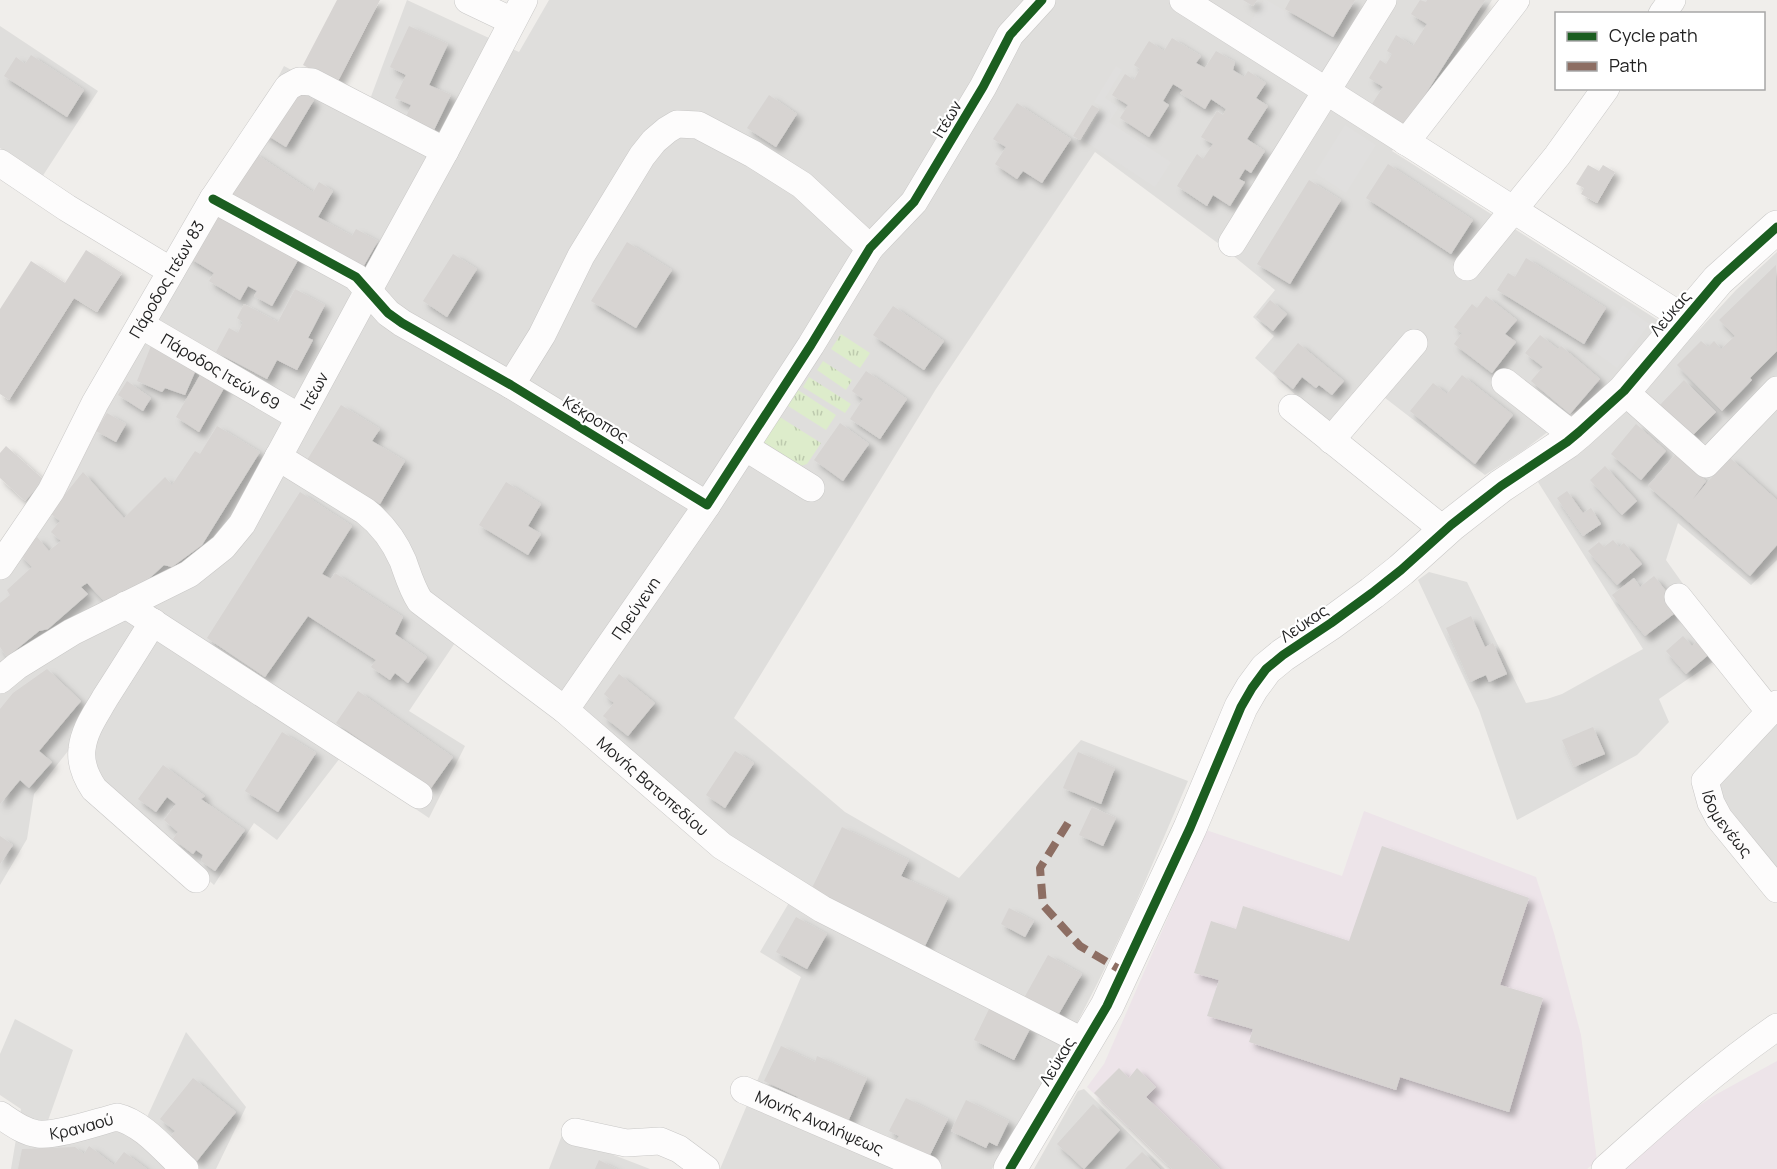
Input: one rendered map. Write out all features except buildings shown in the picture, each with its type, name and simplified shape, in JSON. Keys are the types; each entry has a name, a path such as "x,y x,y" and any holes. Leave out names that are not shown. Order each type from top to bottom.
{"street":[{"path":"468,0 518,11"},
{"name":"Ιτέων","path":"870,248 914,202 984,87 1010,35 1042,0"},
{"path":"1183,0 1684,318"},
{"path":"1232,243 1383,0"},
{"path":"1406,142 1516,0"},
{"name":"Ιτέων","path":"0,680 38,652 189,574 223,548 242,524 445,152 518,11"},
{"name":"Πάροδος Ιτέων 83","path":"0,566 51,491 95,403 213,199 288,87 299,81 312,82 445,152"},
{"path":"1467,267 1557,156 1605,90"},
{"path":"512,385 542,335 581,256 642,156 654,141 677,124 698,125 753,154 802,185 870,248 812,345 707,505"},
{"path":"0,163 67,208 171,271"},
{"name":"Κέκροπος","path":"213,199 356,278 388,314 512,385 707,505"},
{"name":"Λεύκας","path":"1010,1169 1107,1006 1201,805 1241,707 1266,669 1372,593 1501,486 1574,436 1624,391 1684,318 1732,266 1777,227"},
{"name":"Πάροδος Ιτεών 69","path":"141,325 299,417"},
{"path":"1331,440 1414,343"},
{"path":"1505,382 1574,436"},
{"path":"1624,391 1706,464 1777,390"},
{"path":"1292,408 1445,531"},
{"path":"745,447 811,488"},
{"name":"Μονής Βατοπεδίου","path":"278,457 376,519 386,529 396,545 413,591 420,601 565,710 722,846 822,909 1086,1043"},
{"name":"Πρεύγενη","path":"565,710 707,505"},
{"path":"1678,597 1773,708"},
{"path":"126,605 419,795"},
{"path":"153,622 92,720 83,739 82,764 94,789 196,879"},
{"name":"Ιδομενέως","path":"1773,708 1705,781 1711,803 1719,818 1774,878"},
{"path":"1605,1169 1671,1108 1777,1027"},
{"name":"Μονής Αναλήψεως","path":"744,1090 928,1169"},
{"name":"Κραναού","path":"0,1115 15,1125 38,1134 59,1132 117,1117 126,1119 136,1124 185,1169"},
{"path":"575,1132 626,1143 660,1141 679,1149 706,1169"}],"shaded area":[{"path":"407,0 519,52 549,0 1492,0 1392,151 1664,324 1609,385 1524,450 1485,475 1367,384 1331,427 1255,358 1274,336 1253,317 1275,290 1219,244 1095,152 936,389 734,718 845,812 959,878 1081,740 1188,781 1131,914 1098,982 1078,1021 992,1169 720,1169 801,977 760,952 800,884 730,839 467,625 409,711 465,746 429,818 340,758 277,840 254,823 214,885 68,751 34,794 27,839 0,885 0,561 73,464 284,66 366,110"},
{"path":"1264,0 1339,42 1321,73 1246,30"},
{"path":"0,26 98,91 42,177 0,148"},
{"path":"1116,66 1122,70 1105,98 1119,107 1109,122 1171,162 1155,187 1083,140 1103,108 1094,102"},
{"path":"1345,125 1376,145 1346,193 1315,173"},
{"path":"1777,252 1777,560 1751,585 1678,523 1666,560 1730,650 1659,699 1669,722 1637,755 1517,820 1479,710 1418,580 1429,572 1467,582 1526,703 1562,694 1643,649 1538,482 1571,454"},
{"path":"1623,305 1649,324 1617,368 1591,349"},
{"path":"1777,718 1777,872 1747,839 1716,792 1719,779"},
{"path":"1364,811 1536,877 1554,933 1581,1035 1597,1161 1587,1169 1172,1169 1087,1087 1104,1064 1206,830 1342,876"},
{"path":"15,1019 73,1050 39,1146 103,1132 124,1131 137,1139 186,1032 246,1107 216,1169 11,1169 21,1109 0,1095 0,1054"},
{"path":"1777,1061 1777,1169 1623,1169 1694,1109"},
{"path":"1084,1089 1165,1169 1034,1169 1078,1091"},
{"path":"562,1135 650,1169 549,1169"}],"green space":[{"path":"841,334 870,353 860,368 831,349"},
{"path":"823,361 852,380 846,390 817,370"},
{"path":"809,377 851,404 845,413 803,387"},
{"path":"795,388 836,415 826,430 785,404"},
{"path":"775,414 821,443 807,464 794,468 757,444"}],"marked path":[{"path":"1068,823 1040,868 1043,905 1080,946 1124,972"}],"cycle path":[{"path":"213,199 356,277 388,313 402,323 511,385 707,505 811,345 870,248 914,202 983,87 1010,35 1042,0"},
{"path":"1010,1169 1107,1006 1190,828 1241,707 1266,669 1372,593 1451,525 1501,486 1579,432 1624,391 1718,280 1777,227"}]}
